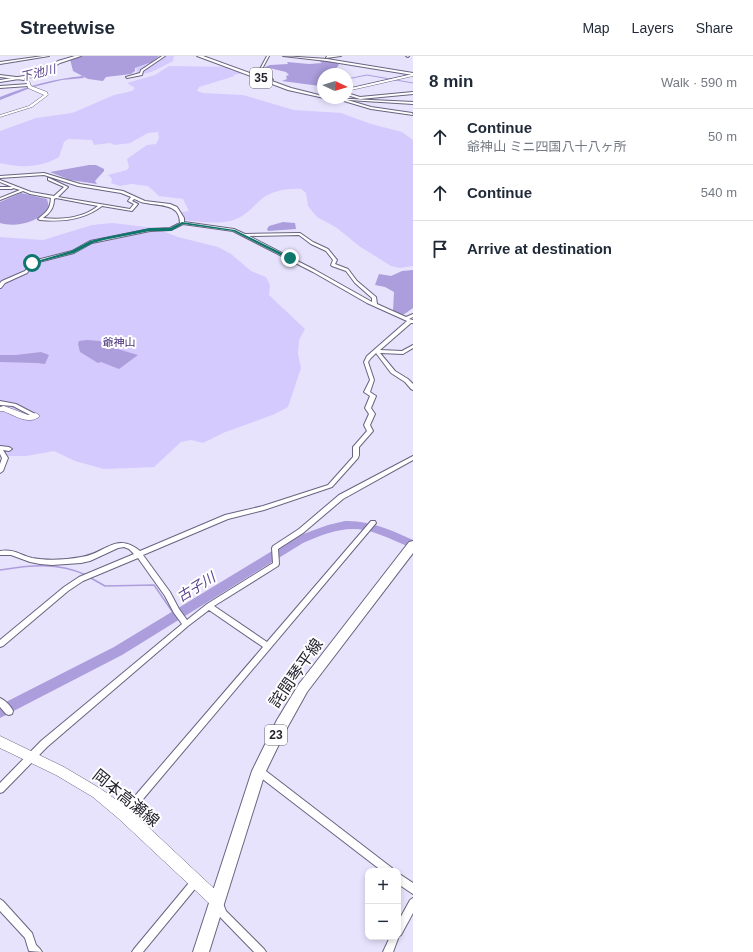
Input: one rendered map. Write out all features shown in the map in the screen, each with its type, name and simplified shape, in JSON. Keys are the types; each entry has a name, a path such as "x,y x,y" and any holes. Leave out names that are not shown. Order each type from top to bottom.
{"main road":[{"path":"0,81 25,78 41,74 56,63 68,57 79,56"},
{"name":"35","path":"199,56 290,89 317,95"},
{"path":"353,100 413,103"},
{"name":"詫間琴平線","path":"201,952 259,771 282,724 303,688 412,548"}],"street":[{"path":"0,63 48,56"},
{"path":"127,77 141,74 142,71 164,56"},
{"path":"268,56 261,69 272,82"},
{"path":"284,56 315,59 413,75"},
{"path":"315,59 340,56"},
{"path":"353,89 413,75"},
{"path":"0,76 25,78 28,85"},
{"path":"0,88 28,85 47,94 39,103 29,108 0,116"},
{"path":"353,96 360,98 413,93"},
{"path":"353,102 371,108 412,114"},
{"path":"44,174 50,179 66,187 53,198 51,210 40,219 58,221 92,213 101,205"},
{"path":"0,177 44,174 79,185 113,190 144,202 176,208 182,218 182,223"},
{"path":"0,181 21,191 53,198 131,210 136,204 130,200 133,197"},
{"path":"0,188 13,187"},
{"path":"0,199 21,191"},
{"path":"0,287 3,282 26,272 32,263 73,252 92,242 103,239 150,230 171,230 182,223 224,228 244,235 375,305 409,321"},
{"path":"244,235 291,232 303,235 312,243 330,253 335,260 333,265 347,270 356,282 374,298 375,305"},
{"path":"0,644 66,589 81,579 227,517 264,508 330,486 336,482 342,472 354,460 356,456 356,447 370,431 367,425 372,414 368,408 373,396 367,392 372,380 366,362 409,321 413,315"},
{"path":"376,351 381,353 404,353 413,346"},
{"path":"376,351 384,358 391,370 407,381 413,388"},
{"path":"0,403 14,405 36,416"},
{"path":"0,409 4,408 27,418 36,416"},
{"path":"0,448 9,450"},
{"path":"0,448 4,458 0,471"},
{"path":"0,789 31,757 184,622 273,566 276,560 275,548 301,531 341,497 413,458"},
{"path":"124,814 373,523"},
{"path":"0,553 16,553 36,562 83,560 97,557 112,547 120,544 134,548 168,594 176,611 184,622"},
{"path":"209,606 268,646"},
{"path":"0,702 9,711"},
{"name":"岡本高瀬線","path":"0,742 79,782 97,793 124,814 217,901"},
{"path":"259,771 385,868"},
{"path":"401,880 413,889"},
{"path":"137,952 196,881"},
{"path":"217,901 223,914 261,952"},
{"path":"401,926 413,903"},
{"path":"0,904 29,936 33,951"},
{"path":"388,952 394,940"}],"green space":[{"path":"160,56 174,56 173,61 155,70 135,74 137,71 136,68 148,64"},
{"path":"169,66 237,67 229,70 244,73 233,75 235,76 199,87 197,91 203,93 243,95 294,110 341,113 371,124 402,132 413,140 413,266 400,268 391,266 359,246 337,228 317,217 308,206 306,193 301,189 291,189 271,194 263,198 245,214 236,219 224,222 207,222 184,220 181,212 189,211 183,199 159,196 148,186 131,184 120,186 111,183 112,179 108,175 127,170 129,167 127,159 147,145 156,144 159,138 158,132 148,133 130,143 115,145 110,143 94,145 92,140 68,139 64,142 59,157 52,161 30,166 15,166 0,163 0,131 36,118 72,113 114,95 132,91 135,88 127,83 155,75"},
{"name":"爺神山","path":"112,223 155,228 178,237 218,247 231,254 251,271 266,277 270,285 269,295 305,329 299,340 298,354 301,368 288,407 275,414 223,433 203,443 191,440 181,442 154,467 104,469 75,461 54,451 26,456 0,456 0,237 43,240 92,225"}],"shaded area":[{"path":"81,56 159,56 152,62 135,68 135,71 131,74 106,77 103,81 88,79 73,71 70,59"},
{"path":"318,60 336,62 339,65 336,68 317,68 317,86 282,81 287,79 286,76 289,75 286,72 265,67 270,65 288,64 287,62 309,64 322,63"},
{"path":"96,165 104,169 95,181 97,184 70,180 50,172"},
{"path":"21,193 47,199 49,207 40,217 34,220 13,225 0,223 0,202"},
{"path":"283,222 295,223 296,229 268,231 267,229 269,226"},
{"path":"413,270 413,308 403,315 393,311 394,292 385,287 375,285 379,274 391,276 402,271"},
{"path":"79,341 100,341 114,348 138,355 119,369 101,362 98,363 80,352 78,344"},
{"path":"41,352 49,355 45,364 0,362 0,355"}],"waterway":[{"path":"353,78 367,75 413,83"},
{"name":"下池川","path":"0,99 32,86 62,79 83,77"},
{"name":"古子川","path":"0,712 118,651 299,540 317,532 332,527 356,524 381,530 413,544"},
{"path":"0,570 33,566 54,566 86,575"},
{"path":"89,577 105,586 154,585 176,617"}],"route":[{"path":"32,263 73,252 92,242 114,236 150,230 171,230 182,223 234,230 290,258"}]}
